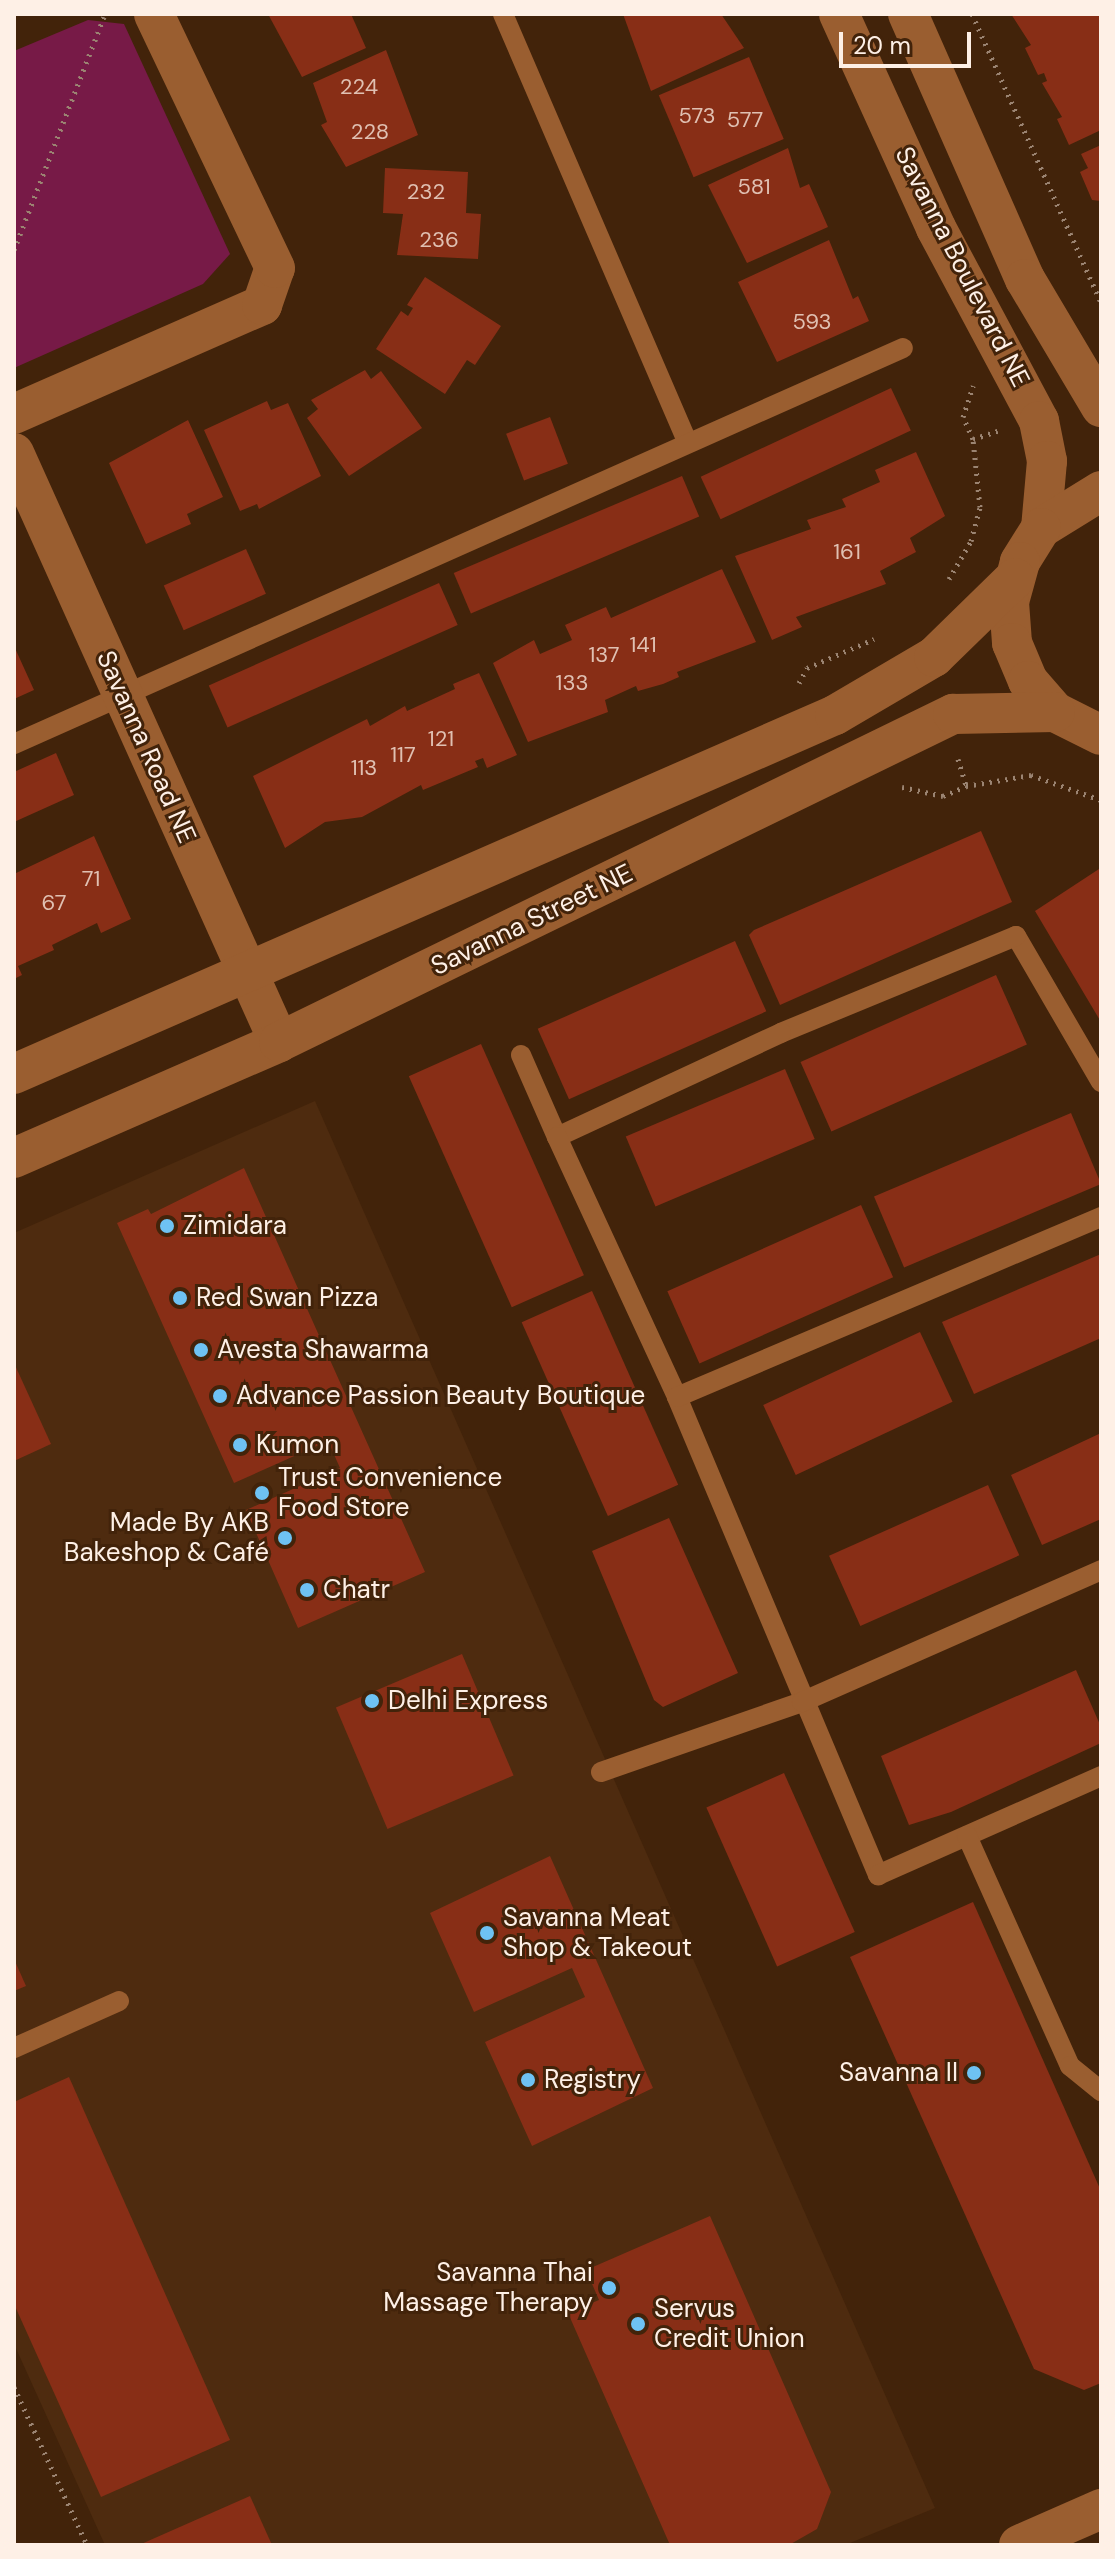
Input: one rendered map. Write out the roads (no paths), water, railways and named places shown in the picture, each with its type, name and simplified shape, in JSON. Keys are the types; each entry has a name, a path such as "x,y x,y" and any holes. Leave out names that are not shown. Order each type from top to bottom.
{"street":[{"path":"14,414 262,305 275,268 154,14"},
{"name":"Savanna Boulevard NE","path":"839,14 936,228 1039,421 1047,461 1041,528"},
{"name":"Savanna Boulevard NE","path":"908,14 1025,279 1101,407"},
{"name":"Savanna Road NE","path":"14,453 279,1042"},
{"path":"1097,738 1055,712 1028,681 1012,643 1009,602 1015,578 1041,528 1101,491"},
{"path":"14,1074 835,715 934,657 1015,578"},
{"name":"Savanna Street NE","path":"14,1158 279,1042 953,714 1055,712"},
{"path":"1019,2545 1101,2509"}],"lane":[{"path":"503,14 688,443"},
{"path":"14,744 903,348"},
{"path":"557,1137 781,1033 1016,936 1101,1082"},
{"path":"521,1055 677,1397 802,1702 878,1875 1101,1776"},
{"path":"677,1397 1101,1217"},
{"path":"601,1772 802,1702 1101,1570"},
{"path":"967,1836 1070,2066 1101,2091"},
{"path":"14,2048 119,2001"}],"place":[{"name":"Zimidara","path":"167,1226"},
{"name":"Red Swan Pizza","path":"180,1298"},
{"name":"Avesta Shawarma","path":"201,1350"},
{"name":"Advance Passion Beauty Boutique","path":"220,1396"},
{"name":"Kumon","path":"240,1445"},
{"name":"Trust Convenience Food Store","path":"262,1493"},
{"name":"Made By AKB Bakeshop & Café","path":"285,1538"},
{"name":"Chatr","path":"307,1590"},
{"name":"Delhi Express","path":"372,1701"},
{"name":"Savanna Meat Shop & Takeout","path":"487,1933"},
{"name":"Savanna II","path":"974,2073"},
{"name":"Registry","path":"528,2080"},
{"name":"Savanna Thai Massage Therapy","path":"609,2288"},
{"name":"Servus Credit Union","path":"638,2324"}]}
